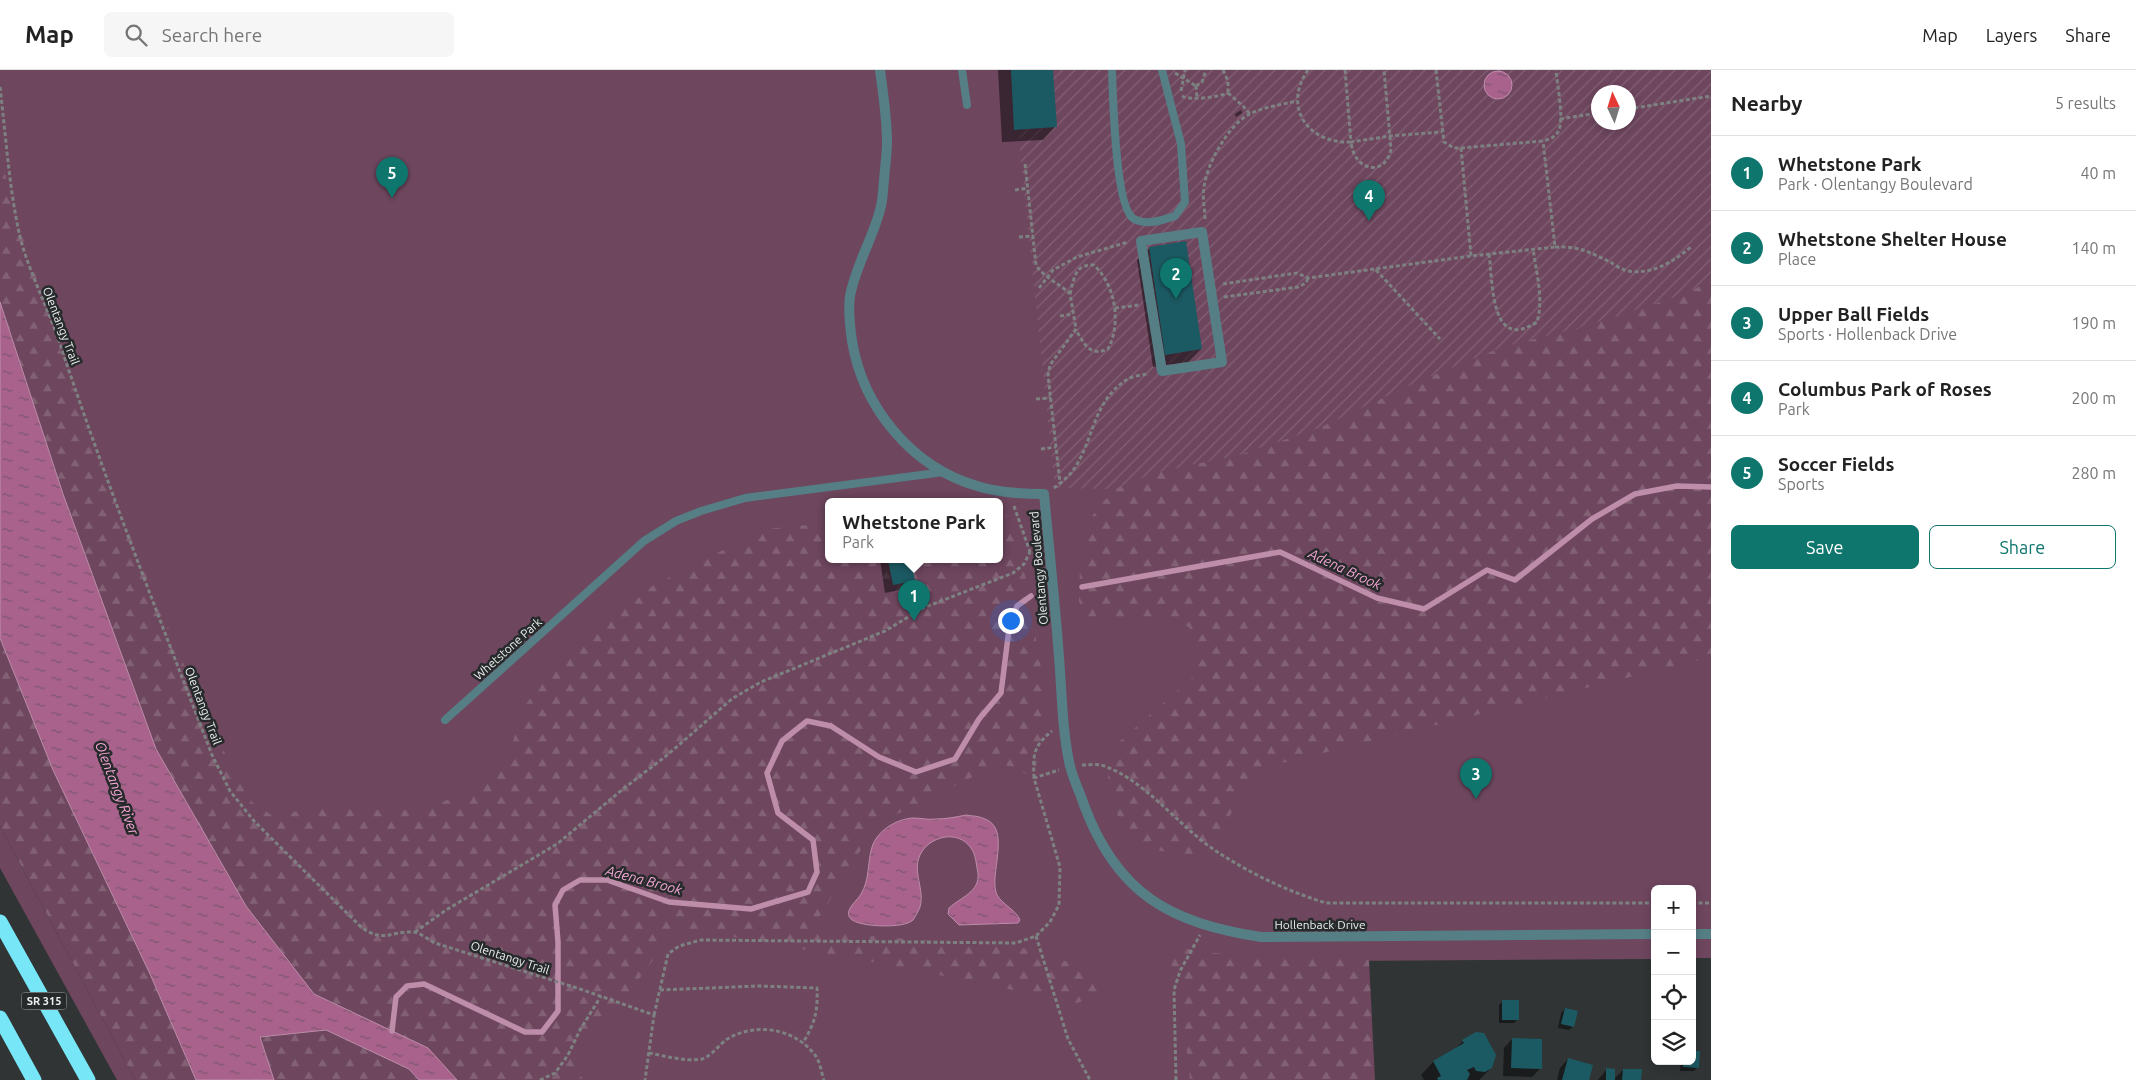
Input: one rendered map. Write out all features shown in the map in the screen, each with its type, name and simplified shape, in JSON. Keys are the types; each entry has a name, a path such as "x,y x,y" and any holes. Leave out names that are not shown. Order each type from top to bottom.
{"highway":[{"name":"SR 315","path":"0,922 88,1080"},
{"path":"0,1018 34,1080"}],"street":[{"name":"Olentangy Boulevard","path":"880,70 887,141 882,204 858,266 850,297 850,327 853,349 864,385 878,412 897,436 919,456 944,472 976,486 1010,493 1044,494 1070,767"},
{"path":"1202,232 1222,362 1162,371 1142,241 1202,232"},
{"name":"Hollenback Drive","path":"1070,767 1091,823 1112,862 1134,885 1157,904 1181,917 1204,926 1261,938 1651,934"},
{"path":"1696,934 1711,934"}],"lane":[{"path":"962,70 968,105"},
{"path":"1112,70 1118,173 1124,205 1134,219 1145,222 1175,216 1185,202 1181,144 1162,70"},
{"name":"Whetstone Park","path":"445,720 644,541 676,522 701,511 745,498 944,472"}],"path":[{"path":"1172,70 1196,86"},
{"path":"1186,70 1181,94 1188,99 1228,94 1244,106 1250,114"},
{"path":"1196,86 1202,82 1206,70"},
{"path":"1223,70 1228,81 1228,94"},
{"path":"1308,70 1302,80 1296,101 1305,122 1320,137 1340,143 1390,136 1442,132"},
{"path":"1345,70 1352,152 1358,161 1370,167 1378,166 1390,156 1384,70"},
{"path":"1436,70 1442,132 1448,146 1462,148 1543,141 1556,135 1560,129 1556,70"},
{"path":"1196,86 1196,98"},
{"name":"Olentangy Trail","path":"0,87 12,191 21,238 33,277 60,343 94,445 216,762 230,791 254,821 362,928 373,935 384,936 415,932 435,943 583,990 654,1015"},
{"path":"1636,108 1711,96"},
{"path":"1202,232 1205,223 1204,187 1213,160 1234,126 1250,114 1296,101"},
{"path":"1560,119 1591,114"},
{"path":"1543,141 1554,247"},
{"path":"1462,148 1471,256"},
{"path":"1025,164 1036,265 1040,272 1048,276 1070,294"},
{"path":"1016,190 1028,188"},
{"path":"1019,237 1033,236"},
{"path":"1040,288 1054,270 1077,257 1114,244 1142,241"},
{"path":"1210,286 1297,273 1308,278 1533,248 1554,247 1573,247 1587,250 1626,271 1643,271 1668,265 1691,247"},
{"path":"1489,254 1499,318 1504,326 1512,330 1521,329 1537,322 1539,313 1540,302 1533,248"},
{"path":"1086,264 1094,264 1107,282 1115,308 1114,330 1108,349 1100,352 1090,350 1082,341 1076,329 1070,294 1079,268 1086,264"},
{"path":"1376,269 1440,339"},
{"path":"1212,298 1298,287 1306,283 1308,278"},
{"path":"1115,308 1125,307"},
{"path":"1060,316 1073,314"},
{"path":"1060,483 1048,375 1050,365 1076,329"},
{"path":"1044,494 1071,473 1080,457 1094,421 1111,394 1127,379 1162,371"},
{"path":"1036,399 1051,398"},
{"path":"1041,449 1056,447"},
{"path":"415,932 446,910 557,844 616,794 666,756 733,698 761,682 885,631 923,608 1012,573 1024,564 1030,552"},
{"path":"645,1080 654,1015 668,954 679,946 701,940 1016,943 1036,936 1050,922 1059,905 1060,867 1034,778 1033,757 1036,746 1058,727"},
{"path":"1034,778 1070,767 1100,765 1126,778 1153,797 1216,850 1276,886 1326,903 1651,903"},
{"path":"1696,903 1711,903"},
{"path":"1176,1080 1174,990 1180,971 1204,926"},
{"path":"1036,936 1068,1039 1090,1080"},
{"path":"660,990 759,986 817,988 817,1012 813,1026 802,1043"},
{"path":"540,1080 555,1073 601,996"},
{"path":"649,1053 682,1059 703,1058 729,1038 752,1029 781,1030 802,1043 816,1056 824,1080"}],"green space":[{"path":"0,70 1711,70 1711,958 1696,958 1696,885 1651,885 1651,959 1200,962 1216,1080 457,1080 427,1048 314,994 0,302"},
{"path":"1014,70 1711,70 1711,281 1681,295 1581,327 1502,347 1417,382 1319,428 1239,455 1157,472 1114,489 1055,488 1021,161"},
{"path":"0,148 9,193 91,444 209,724 252,802 273,816 324,806 372,810 418,810 477,790 498,776 509,756 522,709 553,670 652,586 765,529 825,523 825,563 1003,563 1003,508 1007,515 1026,579 1047,704 1034,778 1001,763 877,824 813,927 835,933 1031,949 1085,968 1102,994 1077,1003 885,964 701,931 671,936 633,987 573,1058 583,1080 457,1080 427,1048 314,994 246,906 156,749 63,494 0,302"},
{"path":"1711,281 1711,657 1258,769 1210,848 1189,857 1138,846 1121,828 1108,781 1111,749 1194,676 1198,653 1189,627 1162,617 1088,620 1079,602 1080,562 1092,516 1114,489 1157,472 1239,455 1319,428 1417,382 1502,347 1581,327 1681,295"},
{"path":"0,638 53,770 150,974 196,1080 135,1080 0,826"},
{"path":"0,826 135,1080 117,1080 0,868"},
{"path":"1181,948 1214,953 1369,960 1375,1080 1190,1080 1180,989 1168,956"},
{"path":"326,1030 409,1069 419,1080 274,1080 260,1037"}],"water":[{"path":"1498,71 1508,75 1512,85 1508,95 1498,99 1488,95 1484,85 1488,75"},
{"name":"Olentangy River","path":"0,302 63,494 156,749 246,906 314,994 428,1048 457,1080 419,1080 409,1069 326,1030 260,1037 274,1080 196,1080 150,974 53,770 0,638"},
{"path":"966,815 985,819 993,824 997,832 998,854 995,887 1000,899 1018,916 1020,920 1018,923 959,925 948,914 949,908 969,894 978,880 976,860 971,848 959,838 952,837 937,839 924,848 920,855 917,868 921,900 913,920 901,925 882,926 863,924 851,919 848,913 864,888 874,841 883,831 894,823 907,819 940,819"}],"building":[{"path":"1011,70 1053,70 1057,127 1014,130"},
{"path":"1186,241 1202,349 1165,355 1149,247"},
{"path":"889,563 912,563 915,581 893,585"},
{"path":"1502,1000 1519,1000 1519,1020 1502,1020"},
{"path":"1565,1008 1578,1011 1574,1027 1561,1024"},
{"path":"1476,1032 1484,1033 1496,1055 1492,1068 1485,1072 1476,1071 1474,1067 1467,1070 1470,1074 1467,1080 1438,1080 1437,1078 1441,1076 1433,1061 1464,1043 1462,1040"},
{"path":"1512,1038 1542,1039 1542,1069 1511,1068"},
{"path":"1696,1051 1700,1051 1699,1068 1683,1067 1683,1065 1696,1065"},
{"path":"1568,1058 1593,1065 1589,1080 1562,1080"},
{"path":"1606,1068 1615,1069 1615,1080 1606,1080"},
{"path":"1623,1069 1642,1069 1641,1080 1622,1080"}],"waterway":[{"name":"Adena Brook","path":"1082,587 1280,552 1377,598 1424,609 1487,570 1515,580 1592,519 1635,494 1677,486 1711,487"},
{"name":"Adena Brook","path":"392,1031 396,997 407,986 424,984 525,1032 542,1032 558,1011 558,942 555,905 563,890 580,880 607,880 669,902 751,909 808,892 817,872 813,840 778,813 767,773 782,741 807,721 831,726 879,757 916,772 955,759 979,719 1001,693 1009,629 1017,606 1031,596"}],"place":[{"name":"Soccer Fields","path":"392,198"},
{"name":"Columbus Park of Roses","path":"1369,221"},
{"name":"Whetstone Shelter House","path":"1176,299"},
{"name":"Whetstone Park","path":"914,621"},
{"name":"Upper Ball Fields","path":"1476,799"}]}
